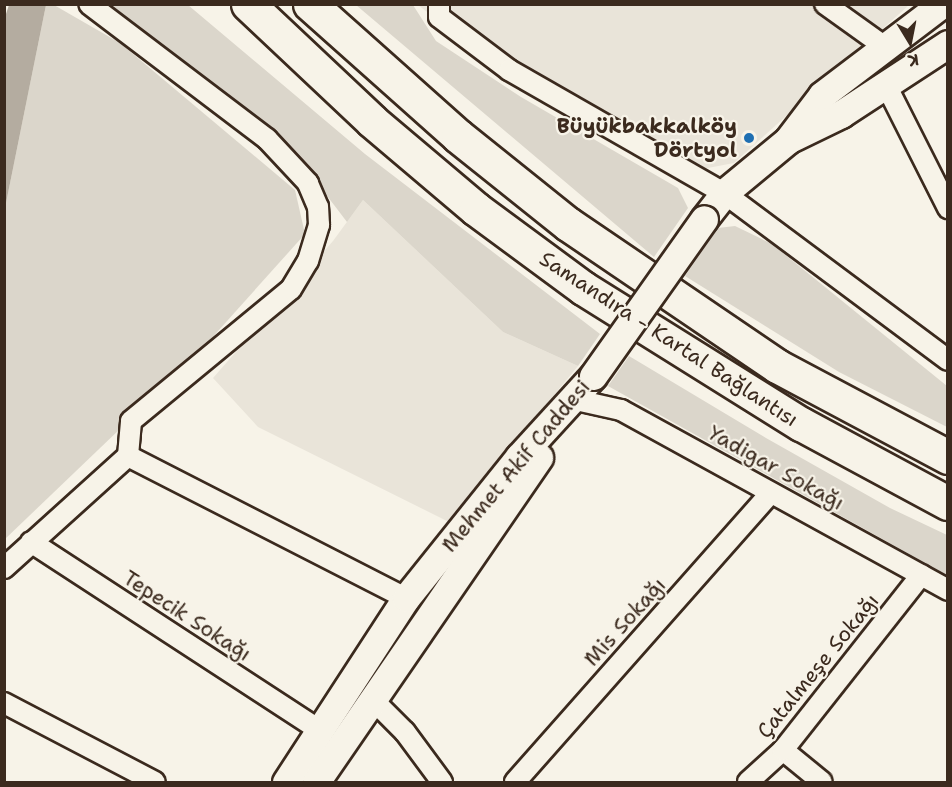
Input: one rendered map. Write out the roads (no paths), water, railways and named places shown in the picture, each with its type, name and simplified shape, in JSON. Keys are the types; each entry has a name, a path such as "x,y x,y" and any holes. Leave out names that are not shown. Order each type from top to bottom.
{"highway":[{"name":"Samandıra - Kartal Bağlantısı","path":"248,4 381,129 476,209 583,288 801,424 948,503"},
{"name":"Samandıra - Kartal Bağlantısı","path":"310,4 458,136 568,224 777,366 948,457"}],"main road":[{"path":"592,376 724,193 788,140 822,95 942,4"},
{"path":"788,140 841,114 948,44"},
{"name":"Mehmet Akif Caddesi","path":"316,783 592,376"},
{"name":"Mehmet Akif Caddesi","path":"286,783 318,729 406,598 519,457 592,376"}],"street":[{"path":"4,568 128,456 131,421 291,288 314,243 319,225 318,207 308,183 267,139 89,4"},
{"path":"439,4 439,17 509,70 724,193 948,360"},
{"path":"825,4 885,47"},
{"path":"886,85 948,208"},
{"name":"Yadigar Sokağı","path":"576,400 621,410 948,590"},
{"path":"128,456 406,598"},
{"name":"Mis Sokağı","path":"515,783 771,493"},
{"name":"Tepecik Sokağı","path":"31,542 318,729"},
{"name":"Çatalmeşe Sokağı","path":"748,783 783,750 921,575"},
{"path":"372,700 405,732 442,783"},
{"path":"4,703 155,783"},
{"path":"783,750 822,783"}],"place":[{"name":"Büyükbakkalköy Dörtyol","path":"749,138"}]}
